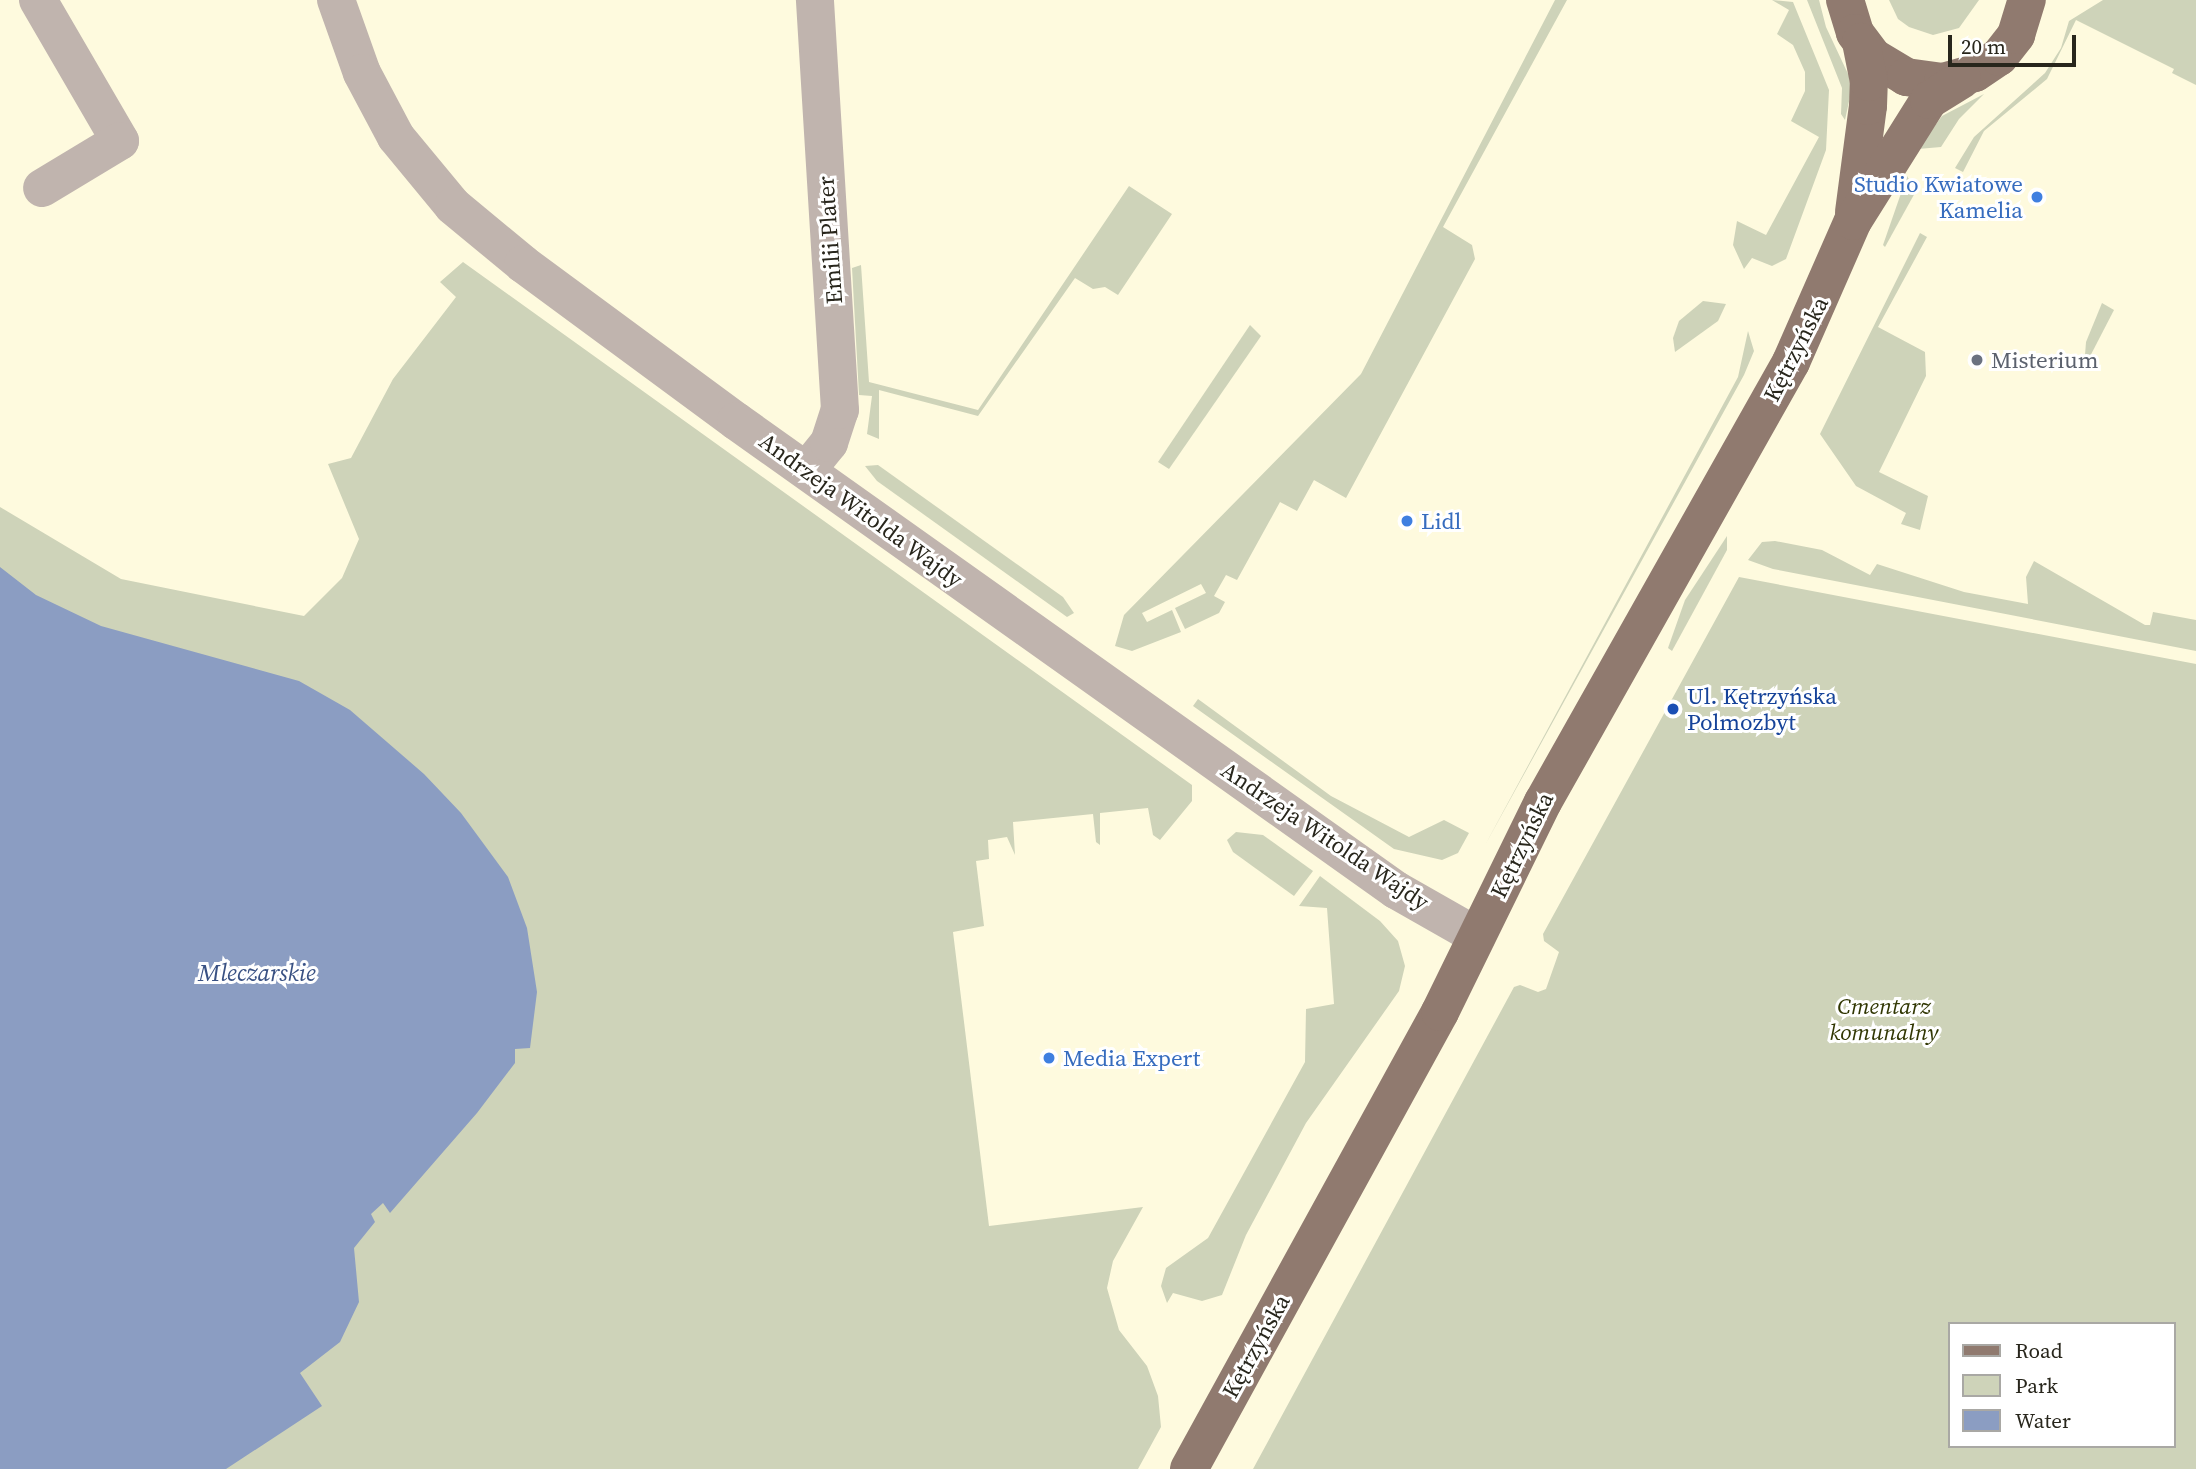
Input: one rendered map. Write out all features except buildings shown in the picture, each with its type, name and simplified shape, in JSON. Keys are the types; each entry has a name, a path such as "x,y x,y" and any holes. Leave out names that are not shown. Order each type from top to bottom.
{"main road":[{"name":"Kętrzyńska","path":"1845,0 1861,42 1869,82 1853,221"},
{"name":"Kętrzyńska","path":"1189,1469 1440,1012 1543,802 1791,362 1853,221 1929,100 1987,66 2008,47 2026,0"},
{"path":"1861,42 1873,57 1906,77 1924,82 1962,79"}],"street":[{"path":"38,0 120,141 42,188"},
{"name":"Andrzeja Witolda Wajdy","path":"336,0 362,73 396,137 453,206 523,264 1396,890 1477,936"},
{"name":"Emilii Plater","path":"807,470 829,443 840,410 815,0"}],"green space":[{"path":"1555,0 1567,0 1443,227 1472,245 1475,259 1346,498 1314,480 1297,511 1280,502 1237,580 1226,575 1214,596 1225,602 1219,613 1185,629 1175,608 1206,593 1201,584 1142,613 1147,622 1172,610 1181,632 1132,651 1115,646 1124,615 1361,374"},
{"path":"1772,0 1793,2 1829,90 1826,150 1786,259 1772,266 1752,258 1744,269 1733,245 1737,221 1766,235 1819,137 1791,121 1805,91 1805,72 1793,45 1777,34 1789,10"},
{"path":"1807,0 1819,0 1826,27 1849,76 1851,92 1845,120 1841,114 1842,88"},
{"path":"1889,0 1979,0 1959,28 1933,35 1909,27 1898,19"},
{"path":"2103,0 2196,0 2196,85 2172,73 2174,69 2076,20 2047,79 1984,131 1963,172 1955,168 1974,137 2045,73 2061,48 2069,21"},
{"path":"1984,94 1959,119 1941,147 1918,149 1942,116"},
{"path":"1907,176 1916,191 1885,247 1883,245"},
{"path":"1129,186 1172,214 1118,295 1105,287 1093,289 1075,278 978,416 879,390 879,439 867,434 872,396 859,395 852,268 861,265 869,382 978,410"},
{"path":"1920,233 1927,237 1878,327 1925,352 1926,376 1879,472 1928,496 1920,530 1901,524 1906,513 1856,486 1820,434"},
{"path":"463,262 1192,785 1192,801 1160,840 1153,835 1148,808 1100,813 1100,845 1096,842 1093,814 1013,822 1015,855 1007,837 988,840 989,859 976,861 984,926 953,932 989,1226 1143,1207 1113,1261 1107,1288 1119,1330 1147,1366 1158,1396 1161,1427 1138,1469 0,1469 0,507 121,579 304,616 342,578 359,539 328,464 351,458 393,379 456,297 440,282"},
{"path":"1703,301 1726,304 1718,321 1675,352 1673,338 1679,321"},
{"path":"2102,303 2114,310 2084,368 2086,342"},
{"path":"1250,325 1261,336 1169,469 1158,462"},
{"path":"1748,331 1754,351 1744,375 1484,847 1738,377"},
{"path":"878,465 1063,597 1074,613 1067,617 877,481 865,466"},
{"path":"1727,536 1727,550 1672,651 1668,648 1685,600"},
{"path":"1775,541 1822,550 1870,575 1877,564 1964,592 2028,604 2026,577 2034,561 2145,625 2150,625 2153,612 2196,620 2196,651 1773,569 1748,560 1762,542"},
{"name":"Cmentarz komunalny","path":"1739,577 2196,664 2196,1469 1253,1469 1514,987 1520,985 1538,992 1546,989 1559,952 1544,941 1543,934"},
{"path":"1198,699 1331,796 1409,837 1444,820 1469,833 1458,853 1442,860 1394,849 1193,706"},
{"path":"1236,832 1263,835 1313,871 1294,896 1233,852 1227,840"},
{"path":"1320,876 1380,921 1398,941 1405,966 1399,991 1306,1123 1246,1235 1222,1295 1202,1301 1173,1293 1167,1303 1161,1286 1166,1268 1208,1238 1305,1062 1306,1009 1334,1004 1327,908 1299,906"}],"water":[{"name":"Mleczarskie","path":"0,567 36,595 101,626 299,681 350,710 424,774 461,813 508,877 527,928 537,992 530,1048 515,1049 515,1063 477,1113 390,1213 383,1203 371,1214 375,1222 354,1248 359,1302 340,1342 300,1373 322,1406 226,1469 0,1469"}],"place":[{"name":"Studio Kwiatowe Kamelia","path":"2037,197"},
{"name":"Misterium","path":"1977,360"},
{"name":"Lidl","path":"1407,521"},
{"name":"Ul. Kętrzyńska Polmozbyt","path":"1673,709"},
{"name":"Media Expert","path":"1049,1058"}]}
